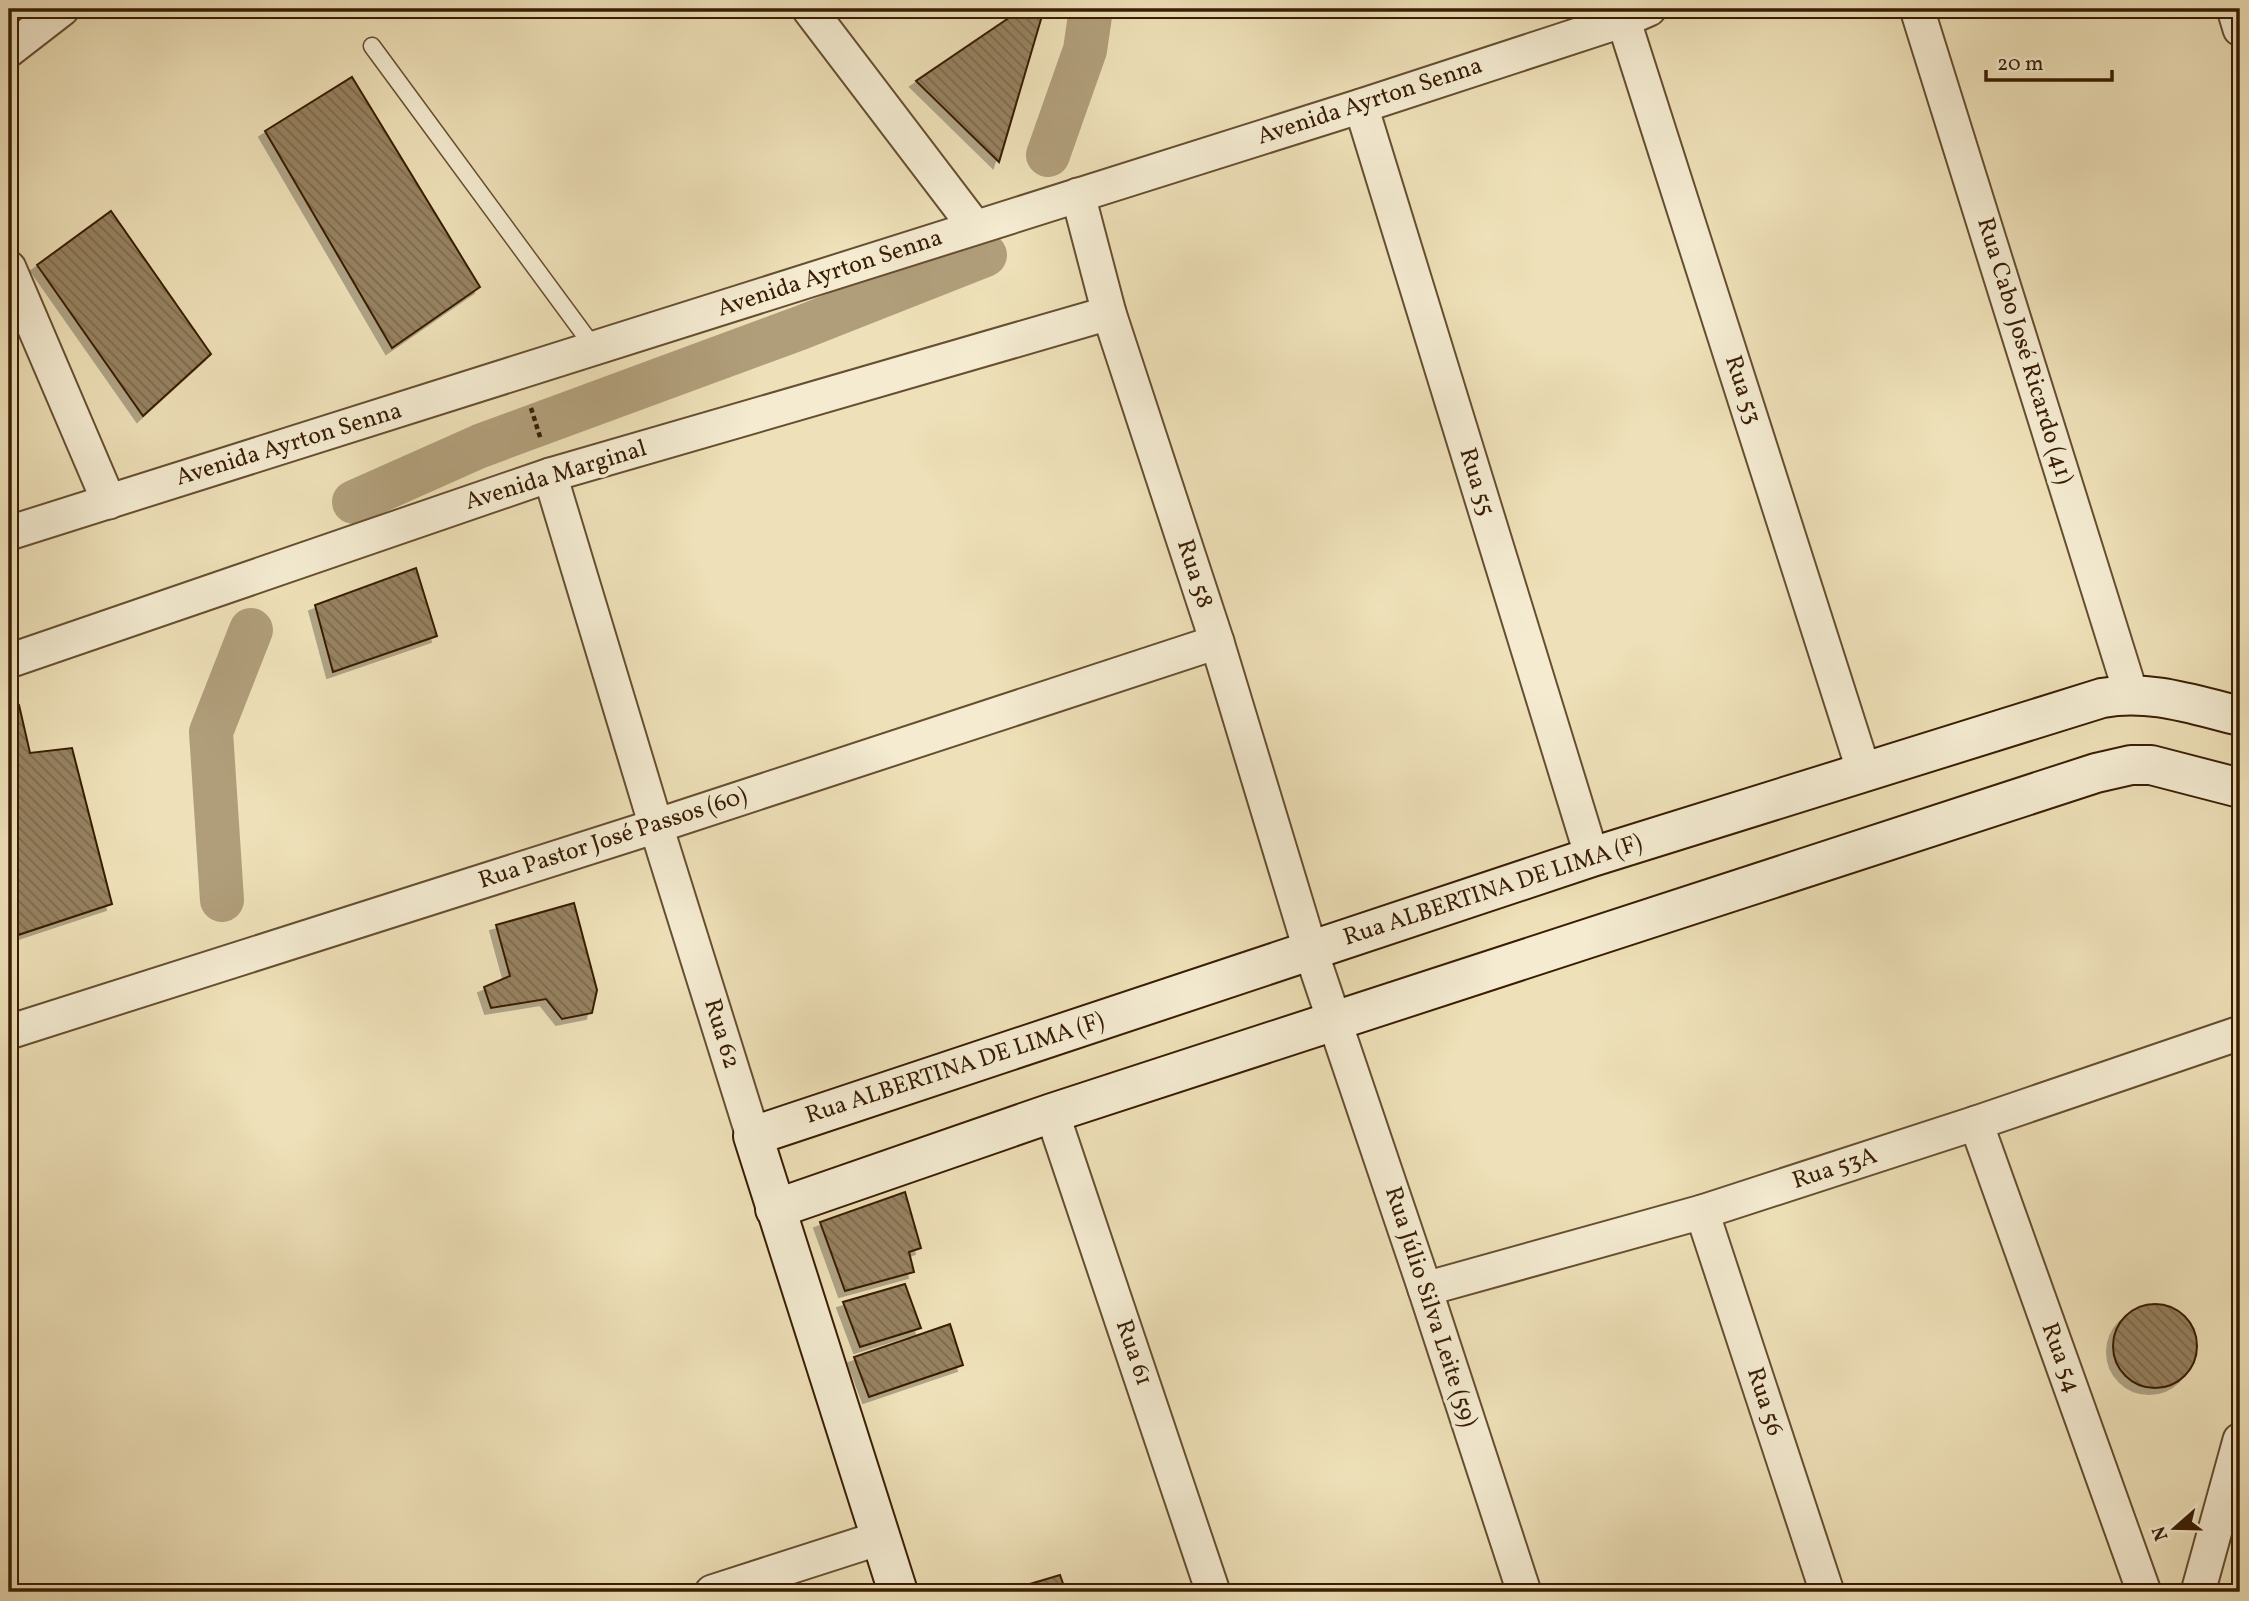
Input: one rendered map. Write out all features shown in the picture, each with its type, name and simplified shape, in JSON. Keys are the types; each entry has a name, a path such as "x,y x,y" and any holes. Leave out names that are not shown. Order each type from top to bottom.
{"street":[{"path":"9,50 62,9"},
{"path":"809,9 975,227"},
{"name":"Rua Cabo José Ricardo (41)","path":"1917,9 2131,694"},
{"path":"2234,9 2240,29"},
{"name":"Avenida Ayrton Senna","path":"9,533 1361,106 1631,12"},
{"name":"Rua 53","path":"1631,12 1864,772"},
{"name":"Rua 55","path":"1361,106 1592,857"},
{"name":"Rua 58","path":"1078,195 1110,313 1217,642 1311,952 1335,1022"},
{"path":"9,268 108,502"},
{"name":"Avenida Marginal","path":"9,661 550,475 1110,313"},
{"name":"Rua 62","path":"550,475 775,1209 898,1592"},
{"name":"Rua Pastor José Passos (60)","path":"9,1032 1217,642"},
{"name":"Rua ALBERTINA DE LIMA (F)","path":"753,1136 1592,857 2102,698 2131,694 2162,696 2240,716"},
{"path":"775,1209 1052,1113 2096,773 2131,765 2151,765 2240,788"},
{"name":"Rua Júlio Silva Leite (59)","path":"1335,1022 1524,1592"},
{"name":"Rua 53A","path":"1425,1289 1702,1212 2240,1033"},
{"name":"Rua 61","path":"1052,1113 1213,1592"},
{"name":"Rua 54","path":"1976,1123 2144,1592"},
{"name":"Rua 56","path":"1702,1212 1827,1592"},
{"path":"2198,1592 2240,1440"},
{"path":"712,1592 880,1538"}],"lane":[{"path":"372,46 595,349"}],"path":[{"path":"530,405 541,442"}],"building":[{"path":"1022,9 1044,9 999,162 916,81"},
{"path":"352,77 480,287 392,348 265,131"},
{"path":"111,211 211,354 143,416 37,265"},
{"path":"416,568 437,636 333,672 315,605"},
{"path":"19,705 30,753 72,748 112,904 9,938 9,709"},
{"path":"574,903 597,990 592,1013 562,1019 546,999 491,1008 484,987 510,976 496,925"},
{"path":"905,1192 921,1248 909,1252 914,1272 845,1291 820,1222"},
{"path":"905,1284 921,1328 860,1347 843,1302"},
{"path":"2155,1304 2171,1307 2185,1316 2194,1330 2197,1346 2194,1362 2185,1376 2171,1385 2155,1388 2139,1385 2125,1376 2116,1362 2113,1346 2116,1330 2125,1316 2139,1307"},
{"path":"950,1324 963,1365 869,1397 854,1357"},
{"path":"1060,1575 1066,1592 1003,1592"}],"waterway":[{"path":"1048,155 1085,50 1091,9"},
{"path":"354,502 480,446 800,328 985,255"},
{"path":"222,900 211,732 251,630"}]}
